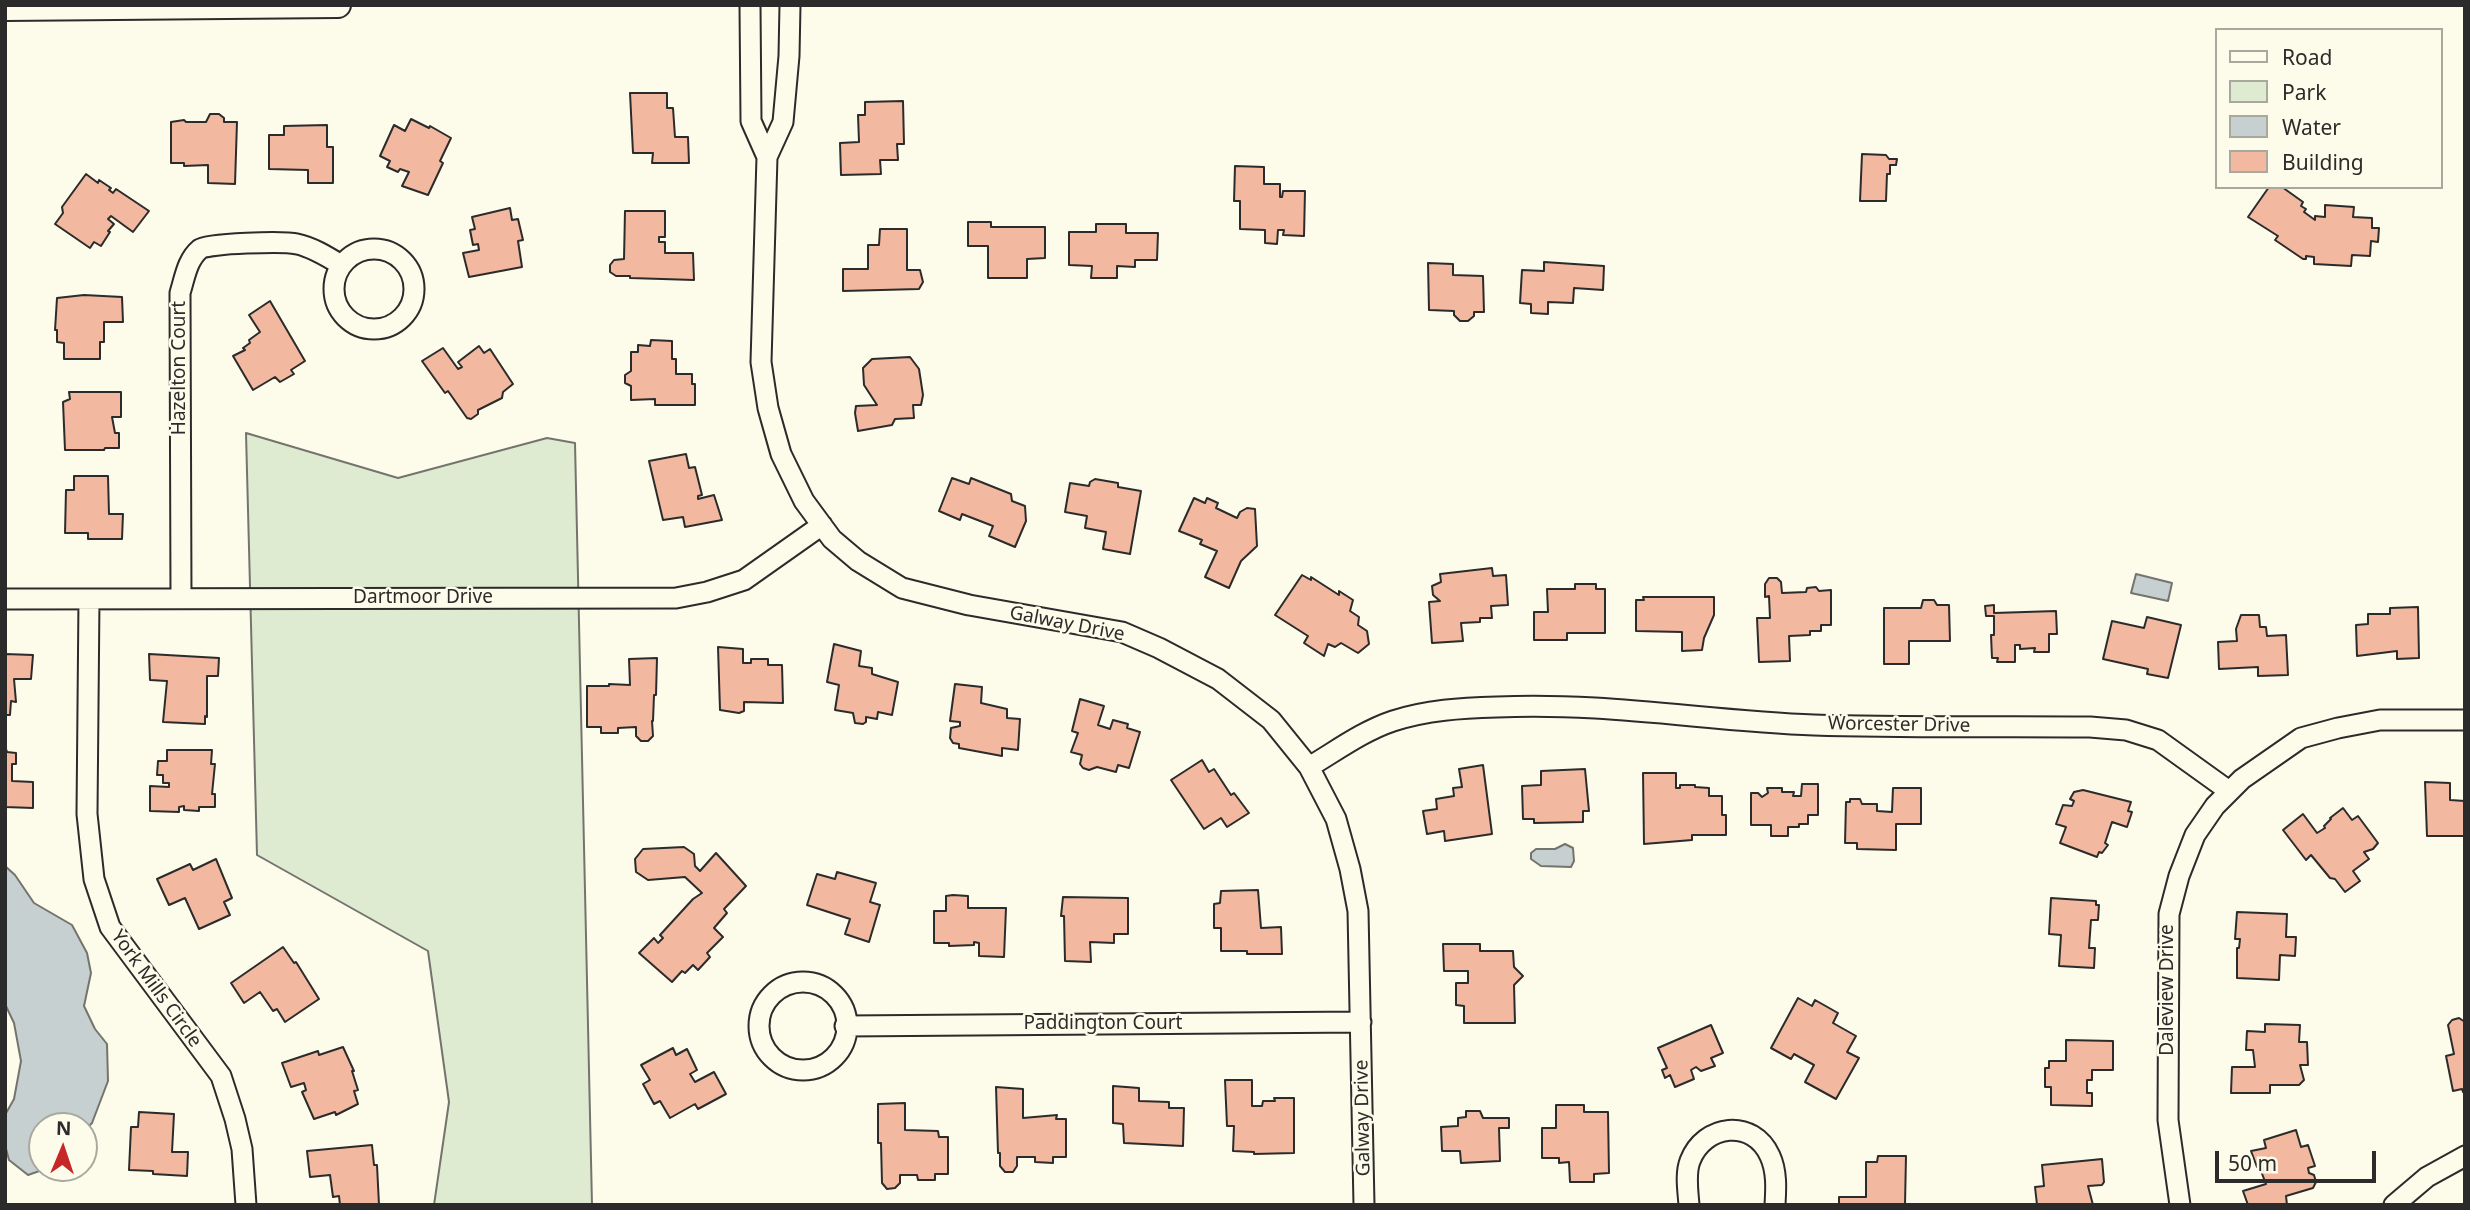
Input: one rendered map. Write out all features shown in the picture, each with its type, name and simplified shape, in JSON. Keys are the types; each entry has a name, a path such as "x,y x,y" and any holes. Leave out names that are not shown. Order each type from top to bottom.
{"street":[{"path":"5,8 338,5"},
{"name":"Galway Drive","path":"750,5 751,121 766,157 761,362 766,397 781,454 804,501 832,538 858,561 902,588 969,605 1122,632 1218,679 1271,720 1309,767 1336,819 1358,911 1364,1205"},
{"name":"Galway Drive","path":"766,157 783,122 790,5"},
{"name":"Hazelton Court","path":"181,598 180,293 191,258 203,246 297,243 328,256 341,265"},
{"path":"364,250 392,252 403,260 415,285 408,312 387,328 361,328 350,322 335,301 333,288 341,265 351,255 364,250"},
{"name":"Dartmoor Drive","path":"5,599 676,598 707,592 744,580 822,525"},
{"name":"York Mills Circle","path":"89,598 87,814 94,879 110,927 221,1076 242,1149 246,1205"},
{"name":"Worcester Drive","path":"1309,767 1361,735 1390,722 1424,712 1518,706 1596,707 1813,725 2090,727 2126,730 2158,740 2229,792"},
{"path":"2229,792 2242,779 2301,738 2380,720 2465,720"},
{"name":"Daleview Drive","path":"2180,1205 2168,1119 2169,914 2179,876 2195,835 2215,806 2229,792"},
{"path":"804,982 818,984 840,1000 846,1013 845,1026 845,1042 837,1055 825,1065 803,1070 780,1065 769,1055 761,1041 758,1026 761,1011 778,989 791,983 804,982"},
{"name":"Paddington Court","path":"845,1026 1361,1022"},
{"path":"1689,1205 1688,1169 1696,1148 1713,1133 1734,1129 1746,1132 1766,1147 1775,1171 1775,1205"},
{"path":"2394,1205 2427,1177 2465,1156"}],"green space":[{"path":"246,433 398,478 547,438 575,443 592,1205 434,1205 449,1102 428,951 257,855"}],"water":[{"path":"2136,574 2172,583 2168,601 2131,593"},
{"path":"1565,844 1573,848 1574,861 1571,867 1541,866 1531,859 1531,853 1536,849 1555,849"},
{"path":"5,866 15,875 34,903 72,925 87,953 91,973 84,1006 95,1029 107,1044 108,1081 96,1112 28,1112 28,1175 9,1160 5,1145 5,1115 14,1099 21,1061 14,1023 5,1004"}],"building":[{"path":"630,93 667,93 667,108 673,108 675,137 688,137 689,163 652,163 653,153 633,153"},
{"path":"903,101 904,144 897,144 898,160 880,160 881,174 841,175 840,143 859,142 858,115 865,115 865,102"},
{"path":"210,114 219,114 224,118 224,122 237,122 235,184 208,183 208,165 184,166 184,163 171,163 171,122 206,122"},
{"path":"411,119 451,138 428,195 402,186 409,172 400,169 398,172 387,167 390,161 380,156 394,125 405,131"},
{"path":"327,125 327,147 333,147 333,183 308,183 308,170 269,169 269,135 284,135 284,126"},
{"path":"1862,154 1886,155 1889,159 1897,159 1896,165 1890,165 1890,174 1887,174 1886,201 1860,201"},
{"path":"1235,166 1264,167 1264,184 1280,184 1280,197 1283,191 1305,191 1304,236 1283,235 1284,230 1278,230 1277,244 1265,243 1265,230 1240,229 1240,201 1234,201"},
{"path":"86,174 111,188 109,190 113,193 116,189 149,211 133,232 111,216 108,219 114,224 101,246 94,242 90,248 55,224 63,213 62,207"},
{"path":"2268,189 2285,189 2303,202 2301,206 2306,209 2304,212 2315,220 2315,216 2325,217 2325,205 2354,207 2353,217 2372,218 2372,228 2379,228 2378,242 2371,241 2370,256 2352,255 2351,266 2314,264 2314,257 2306,256 2306,259 2303,259 2275,240 2278,236 2248,217"},
{"path":"510,208 512,220 518,219 523,240 518,241 522,267 469,277 463,253 479,250 478,244 473,245 470,230 475,229 472,217"},
{"path":"625,211 665,211 665,237 659,237 659,242 665,242 665,253 693,253 694,280 630,278 616,276 610,272 610,265 614,260 624,259"},
{"path":"968,222 991,222 991,227 1045,227 1045,258 1027,259 1027,278 988,278 988,246 968,246"},
{"path":"1096,224 1126,224 1126,233 1158,233 1157,260 1135,260 1135,267 1117,266 1117,278 1091,278 1092,266 1069,265 1069,232 1096,232"},
{"path":"880,229 907,229 907,270 920,270 923,282 919,289 843,291 843,269 868,269 868,245 879,245"},
{"path":"1544,262 1604,266 1603,290 1574,288 1573,303 1548,302 1548,314 1531,313 1531,304 1520,303 1522,270 1544,271"},
{"path":"1428,263 1453,264 1453,275 1483,276 1484,312 1474,312 1474,316 1468,321 1460,321 1454,311 1429,310"},
{"path":"84,295 122,297 123,322 104,322 104,342 100,342 100,359 64,359 64,343 57,342 55,330 57,298"},
{"path":"270,301 305,361 291,370 294,374 280,382 275,377 253,390 233,356 245,350 243,348 250,343 249,340 260,332 249,315"},
{"path":"651,340 672,341 672,359 676,359 676,374 692,374 695,405 655,405 655,399 631,400 631,386 625,383 625,375 631,371 631,352 638,352 638,345 650,346"},
{"path":"479,346 484,353 490,349 513,384 503,392 502,398 478,410 478,414 471,419 467,418 448,391 445,393 422,361 443,348 458,369 462,367 458,362"},
{"path":"910,357 919,369 923,395 921,405 913,405 914,418 895,419 892,425 858,431 856,406 877,405 864,385 863,368 872,359"},
{"path":"69,392 121,392 121,417 112,417 115,433 119,433 119,448 65,450 63,402 70,399"},
{"path":"686,454 689,468 695,467 702,495 698,496 698,499 714,495 722,520 685,527 683,517 663,520 649,461"},
{"path":"74,476 108,476 109,514 123,514 122,539 88,539 88,533 65,533 66,490 74,490"},
{"path":"952,478 969,484 971,478 1011,494 1012,501 1025,506 1026,521 1015,547 989,536 993,526 962,514 960,520 939,511"},
{"path":"1095,479 1141,491 1130,554 1103,549 1106,532 1085,528 1087,516 1065,512 1070,483 1089,486"},
{"path":"1194,498 1205,503 1207,498 1218,503 1216,508 1237,518 1240,512 1247,508 1255,509 1257,546 1241,561 1229,588 1205,577 1217,551 1200,544 1202,540 1179,531"},
{"path":"1492,568 1493,576 1506,575 1508,605 1491,606 1492,618 1461,623 1463,641 1432,643 1429,602 1440,601 1433,595 1432,586 1441,582 1440,574"},
{"path":"1302,575 1311,580 1311,577 1339,595 1339,591 1353,600 1350,611 1359,617 1358,625 1367,631 1369,644 1358,653 1341,643 1335,647 1328,644 1324,656 1304,643 1308,636 1275,615"},
{"path":"1769,578 1777,578 1781,582 1782,593 1806,592 1807,588 1816,587 1819,591 1831,590 1831,625 1821,625 1821,631 1810,631 1810,635 1789,636 1790,661 1759,662 1757,618 1770,618 1769,596 1765,597 1765,584"},
{"path":"1575,584 1596,584 1596,589 1605,589 1605,633 1567,633 1567,640 1534,640 1534,612 1548,612 1547,589 1575,589"},
{"path":"1643,597 1714,597 1714,615 1702,650 1682,651 1682,632 1636,631 1636,600 1644,600"},
{"path":"1923,600 1934,600 1937,605 1949,605 1950,641 1909,641 1909,664 1884,664 1884,608 1921,608"},
{"path":"1994,605 1994,613 2056,611 2057,634 2049,634 2049,652 2034,652 2035,648 2020,649 2020,645 2015,645 2015,662 1997,662 1998,658 1992,658 1994,616 1986,616 1985,606"},
{"path":"2418,607 2419,658 2397,659 2397,651 2357,656 2356,625 2368,624 2368,614 2390,614 2390,608"},
{"path":"2241,615 2259,615 2260,627 2266,627 2267,636 2286,635 2288,675 2258,676 2258,667 2219,669 2218,642 2237,641 2236,629"},
{"path":"2147,617 2181,625 2168,678 2147,674 2148,669 2103,659 2112,621 2144,628"},
{"path":"834,644 861,651 859,666 872,668 872,674 898,682 892,715 878,712 877,719 866,717 863,724 855,723 853,713 835,710 839,685 827,682"},
{"path":"718,647 743,649 743,663 751,663 751,659 768,659 768,665 782,665 783,703 744,702 744,711 739,713 720,710"},
{"path":"5,654 33,655 31,679 14,679 16,702 11,701 10,715 5,715"},
{"path":"149,654 219,658 218,676 207,676 205,724 163,722 167,681 150,680"},
{"path":"657,658 653,736 648,741 641,741 636,736 636,727 618,728 618,733 601,733 601,727 587,727 587,686 630,685 629,659"},
{"path":"955,684 982,687 981,703 1007,709 1007,718 1020,719 1018,750 1002,748 1002,756 959,748 959,744 953,743 950,738 951,728 960,726 960,722 950,721"},
{"path":"1080,699 1104,706 1098,725 1110,729 1113,720 1128,724 1127,728 1140,732 1129,768 1118,765 1116,772 1097,767 1089,770 1080,764 1082,755 1071,752 1078,733 1072,731"},
{"path":"5,746 7,752 16,753 16,764 12,764 12,781 33,782 33,808 5,807"},
{"path":"167,750 212,750 211,764 215,764 212,794 215,794 215,807 199,807 199,811 184,810 184,806 179,807 179,812 150,811 150,786 169,787 169,783 163,783 163,775 157,775 158,761 167,761"},
{"path":"1202,760 1209,772 1214,769 1231,795 1234,793 1249,813 1227,827 1221,818 1204,829 1171,780"},
{"path":"1483,765 1492,834 1445,841 1444,831 1427,834 1423,811 1437,809 1436,799 1454,796 1453,788 1462,787 1459,769"},
{"path":"1585,769 1589,811 1583,811 1583,822 1534,823 1534,819 1523,819 1522,786 1541,785 1541,771"},
{"path":"1643,773 1676,773 1676,788 1680,788 1680,785 1695,785 1709,788 1709,796 1722,796 1726,835 1692,835 1692,840 1644,844"},
{"path":"2425,782 2450,783 2450,800 2465,801 2465,836 2427,836"},
{"path":"1802,784 1818,784 1818,815 1808,815 1808,824 1788,827 1788,836 1771,836 1771,825 1751,825 1751,793 1758,793 1762,797 1768,793 1767,788 1782,788 1782,792 1794,792 1793,796 1801,796"},
{"path":"1893,788 1921,788 1921,824 1896,824 1896,850 1857,849 1857,843 1845,843 1846,802 1860,799 1862,804 1877,804 1877,811 1892,812"},
{"path":"2083,790 2131,802 2128,811 2132,812 2127,827 2112,822 2105,843 2108,845 2097,857 2060,843 2066,827 2056,824 2063,805 2072,806 2074,801 2070,799 2074,792"},
{"path":"2343,808 2352,820 2358,816 2378,843 2373,849 2364,852 2369,859 2353,871 2360,881 2345,892 2311,855 2306,860 2283,830 2303,814 2317,833"},
{"path":"684,847 694,854 695,866 700,871 716,853 746,886 724,909 727,913 714,928 723,937 707,953 710,957 698,970 693,965 685,973 682,971 672,982 639,953 654,938 658,943 663,938 660,935 693,899 702,893 685,877 648,880 636,872 635,859 643,849"},
{"path":"216,859 232,898 224,902 230,915 199,929 185,898 169,905 157,879 190,864 193,870"},
{"path":"837,872 876,883 870,902 880,905 869,942 845,934 850,919 807,905 817,874 835,879"},
{"path":"1258,890 1261,928 1281,927 1282,954 1221,951 1221,928 1214,928 1214,904 1220,903 1221,891"},
{"path":"946,896 968,896 968,908 1006,908 1004,957 979,956 979,943 974,942 974,945 949,946 949,943 934,943 934,911 946,911"},
{"path":"1063,897 1128,898 1128,934 1114,934 1114,943 1090,942 1091,962 1065,961 1064,916 1061,916"},
{"path":"2051,898 2096,901 2096,905 2099,905 2098,920 2091,920 2089,948 2095,948 2094,968 2059,966 2061,935 2049,934"},
{"path":"2237,912 2287,914 2286,937 2296,937 2295,956 2280,955 2279,980 2237,978 2237,948 2240,939 2235,939"},
{"path":"1443,944 1480,944 1480,951 1513,951 1514,967 1523,976 1514,985 1515,1023 1464,1023 1464,1006 1456,1005 1456,983 1468,983 1468,971 1444,971"},
{"path":"283,947 294,963 296,962 319,999 285,1022 277,1009 273,1011 260,992 244,1003 231,983"},
{"path":"1798,998 1812,1006 1815,1000 1838,1013 1833,1023 1856,1036 1847,1052 1859,1058 1836,1099 1805,1082 1814,1065 1794,1054 1791,1059 1771,1048"},
{"path":"2459,1018 2465,1022 2463,1092 2462,1089 2453,1091 2446,1056 2454,1054 2448,1025"},
{"path":"2265,1024 2300,1025 2299,1042 2307,1042 2308,1065 2300,1065 2304,1080 2299,1085 2270,1085 2270,1093 2231,1093 2232,1067 2255,1067 2253,1050 2246,1050 2247,1031 2265,1032"},
{"path":"1711,1025 1723,1053 1711,1058 1715,1066 1701,1071 1696,1067 1691,1070 1694,1079 1675,1087 1670,1075 1665,1078 1662,1070 1667,1068 1658,1048"},
{"path":"2066,1040 2113,1041 2113,1070 2092,1070 2092,1080 2087,1080 2087,1093 2092,1093 2092,1106 2051,1105 2051,1087 2045,1087 2045,1068 2049,1068 2049,1061 2066,1061"},
{"path":"343,1047 354,1071 358,1090 354,1091 358,1104 336,1115 335,1112 314,1119 302,1092 306,1090 304,1083 291,1087 282,1063 318,1051 319,1055"},
{"path":"673,1048 676,1055 687,1049 697,1070 690,1074 695,1082 714,1072 726,1094 698,1109 695,1104 670,1118 660,1101 654,1104 643,1084 650,1080 641,1065"},
{"path":"1225,1080 1252,1080 1252,1106 1262,1106 1263,1101 1275,1101 1274,1098 1294,1098 1294,1153 1254,1154 1233,1151 1234,1126 1227,1126"},
{"path":"1113,1086 1139,1088 1139,1101 1169,1102 1169,1108 1184,1108 1183,1146 1124,1143 1123,1124 1113,1123"},
{"path":"996,1087 1023,1089 1023,1118 1057,1115 1056,1119 1066,1119 1066,1157 1053,1157 1053,1163 1035,1162 1035,1157 1017,1157 1017,1166 1013,1172 1005,1172 1000,1166 998,1153"},
{"path":"905,1103 905,1130 938,1131 939,1137 948,1137 948,1174 935,1174 935,1180 918,1180 917,1175 900,1175 900,1183 895,1188 887,1189 882,1183 878,1104"},
{"path":"1556,1105 1584,1105 1584,1112 1608,1112 1609,1173 1594,1174 1594,1182 1570,1182 1569,1162 1559,1163 1559,1158 1542,1158 1542,1128 1556,1128"},
{"path":"1466,1111 1480,1111 1483,1118 1509,1118 1509,1128 1499,1128 1500,1161 1461,1163 1460,1151 1442,1151 1441,1127 1458,1126 1458,1118 1466,1117"},
{"path":"139,1112 174,1114 172,1152 188,1152 187,1176 129,1170 131,1127 138,1127"},
{"path":"2296,1130 2301,1147 2308,1145 2315,1166 2308,1168 2316,1182 2313,1188 2286,1196 2287,1205 2248,1205 2243,1191 2266,1184 2251,1151 2266,1148 2264,1140"},
{"path":"372,1145 374,1165 377,1165 379,1205 340,1205 339,1196 333,1197 330,1175 310,1177 307,1151"},
{"path":"1878,1156 1906,1156 1905,1205 1839,1205 1839,1197 1866,1197 1866,1162 1877,1162"},
{"path":"2102,1159 2104,1182 2102,1185 2088,1186 2093,1205 2037,1205 2035,1187 2044,1186 2042,1165"}]}
